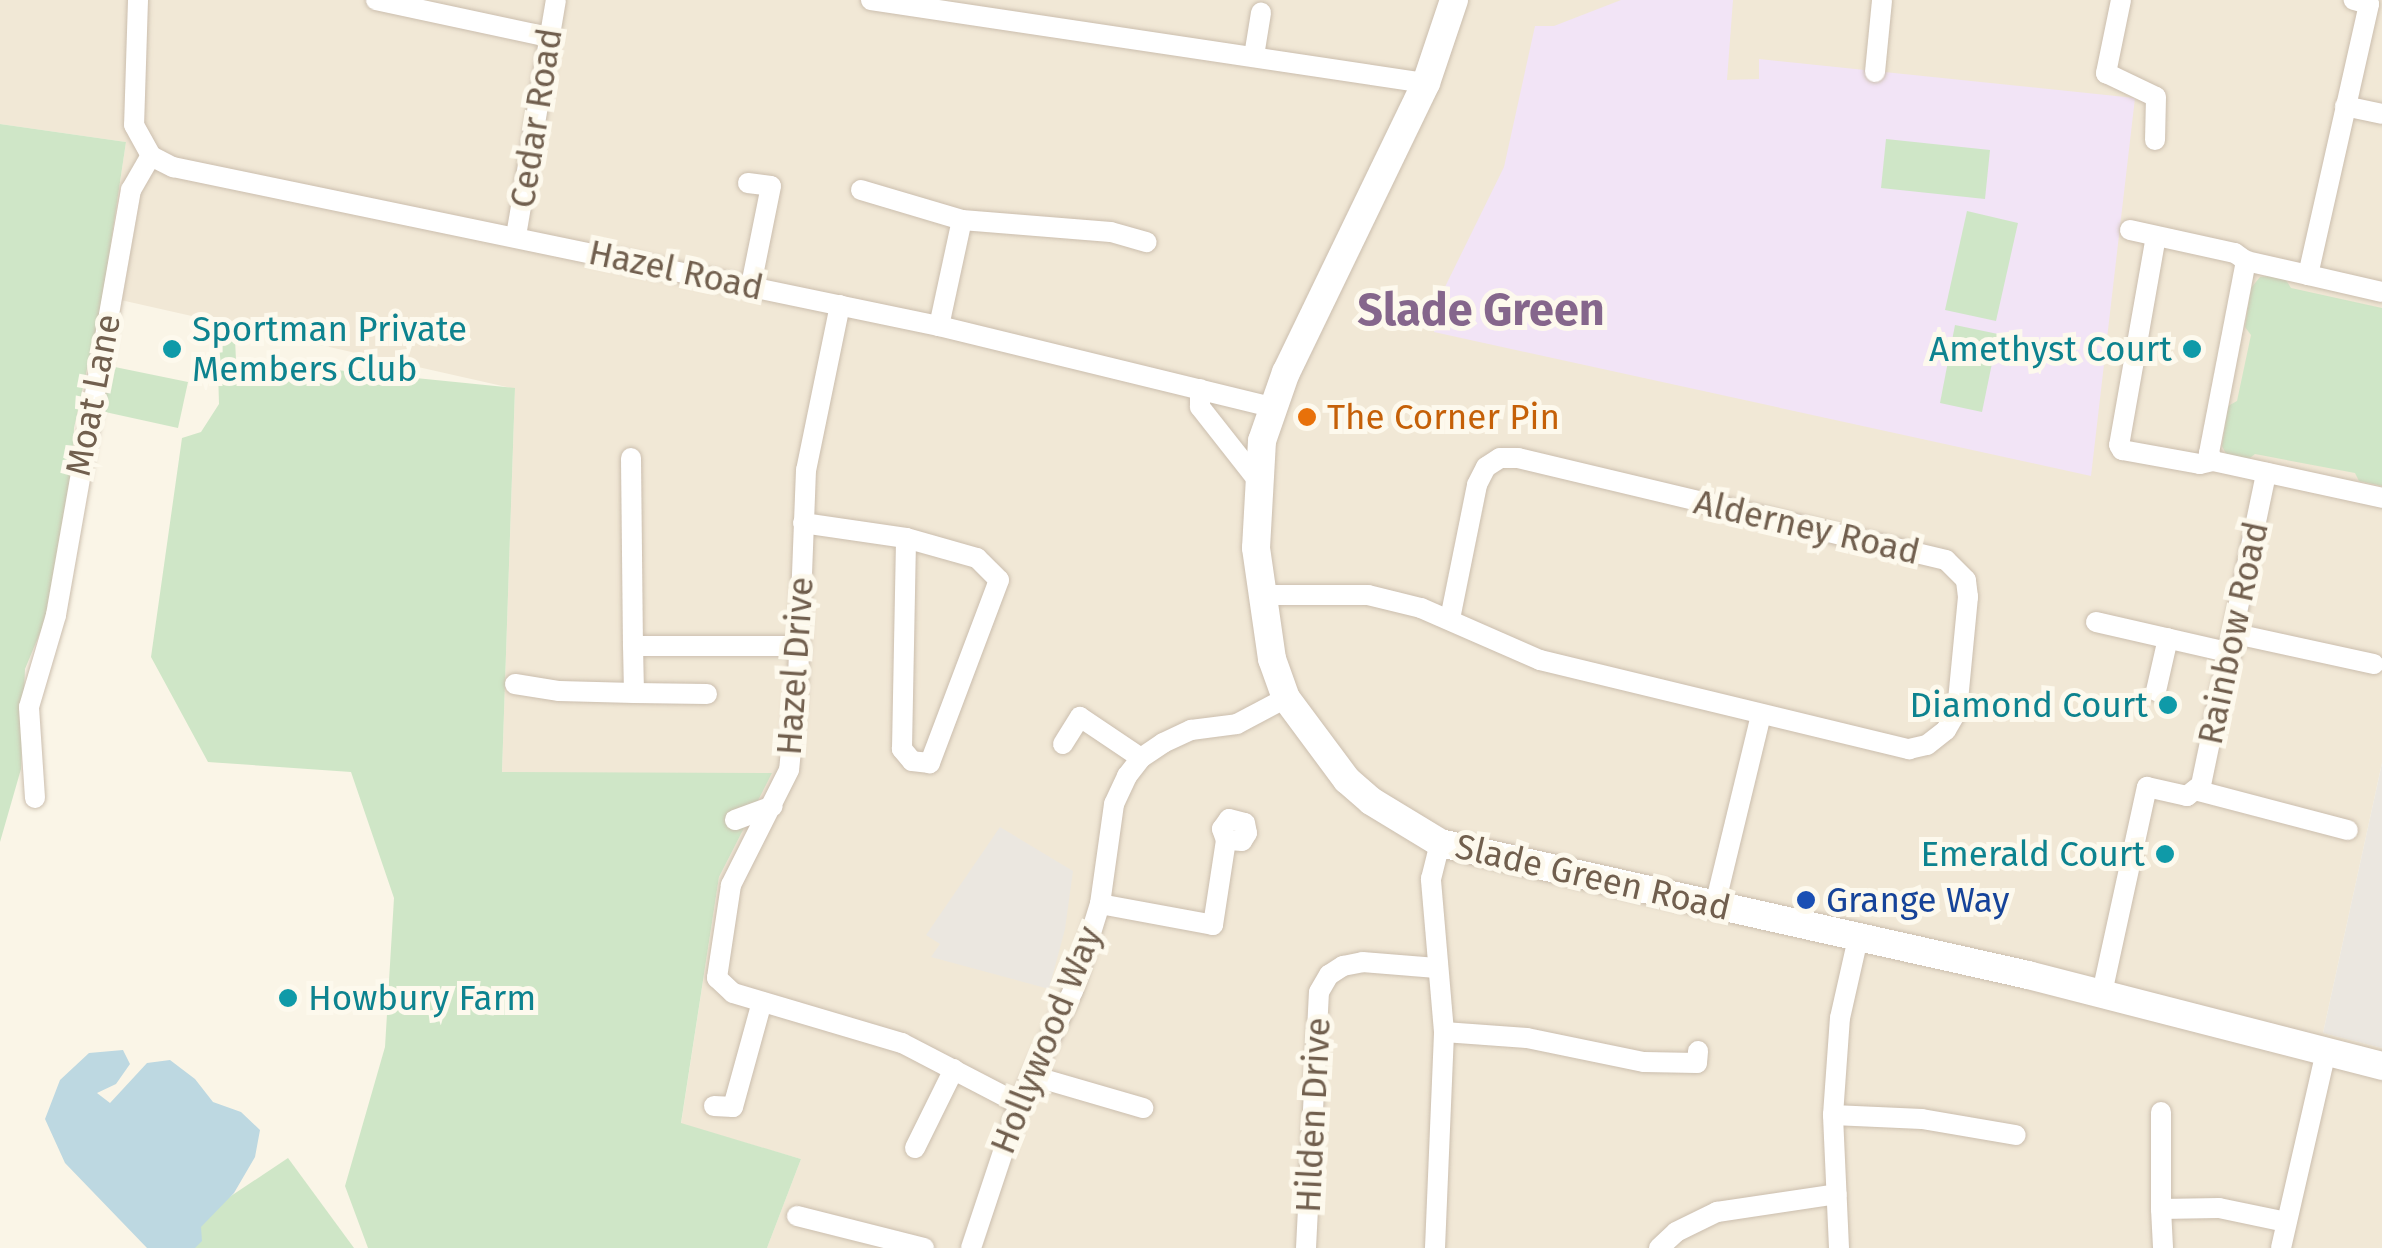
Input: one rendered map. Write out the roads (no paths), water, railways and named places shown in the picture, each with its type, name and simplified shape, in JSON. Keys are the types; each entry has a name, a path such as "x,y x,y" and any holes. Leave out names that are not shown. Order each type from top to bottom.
{"street":[{"path":"138,0 134,125 152,156"},
{"path":"376,0 548,37"},
{"name":"Cedar Road","path":"516,236 556,0"},
{"path":"871,0 1426,84"},
{"name":"Slade Green Road","path":"1454,0 1426,84 1271,407 1259,482 1256,548 1272,659 1286,698 1347,780 1399,820 1440,843 2102,993 2382,1066"},
{"path":"1875,72 1882,0"},
{"path":"2121,0 2106,72 2138,84 2156,97 2160,106 2155,140"},
{"path":"2308,275 2366,1"},
{"path":"1254,56 1261,13"},
{"path":"2345,106 2382,114"},
{"name":"Hazel Road","path":"152,156 173,166 939,326 1271,407"},
{"name":"Moat Lane","path":"35,798 29,707 56,615 130,190 152,156"},
{"path":"748,183 771,186 751,285"},
{"path":"861,190 962,220 1111,232 1146,242"},
{"path":"939,326 962,220"},
{"path":"2130,230 2382,292"},
{"name":"Rainbow Road","path":"2156,236 2119,445 2130,453 2200,464 2213,462 2382,498"},
{"path":"2213,462 2210,453 2246,261"},
{"name":"Hazel Drive","path":"840,305 806,470 800,646 789,770 730,884 717,974 719,985 762,1002 867,1030 954,1069 1019,1104"},
{"path":"1200,389 1200,407 1259,482"},
{"path":"631,458 634,693"},
{"name":"Alderney Road","path":"1261,595 1368,595 1450,618 1540,660 1909,750 1927,745 1946,730 1957,711 1968,597 1966,580 1946,560 1518,458 1500,458 1486,468 1477,485 1450,618"},
{"name":"Rainbow Road","path":"2102,993 2146,788 2188,796 2201,785 2266,473"},
{"path":"803,523 906,538 978,558 999,580 930,763 912,761 902,749 906,538"},
{"path":"2096,622 2168,638 2233,643 2374,664"},
{"path":"2156,692 2168,638"},
{"path":"633,646 800,646"},
{"path":"514,684 559,692 707,694"},
{"path":"1063,744 1085,710 1141,758 1191,730 1237,724 1286,698"},
{"path":"1716,904 1761,715"},
{"name":"Hollywood Way","path":"972,1248 992,1173 1072,990 1100,904 1114,804 1141,758"},
{"name":"Rainbow Road","path":"2194,790 2348,830"},
{"name":"Hazel Drive","path":"735,820 773,806"},
{"path":"1100,904 1213,934 1226,840"},
{"path":"1435,1248 1444,1032 1431,879 1440,843"},
{"path":"1840,1248 1833,1114 1840,1018 1858,938"},
{"name":"Hilden Drive","path":"1306,1248 1319,992 1329,975 1343,966 1363,962 1436,968"},
{"path":"714,1106 733,1107 762,1002"},
{"path":"1444,1032 1526,1038 1607,1056 1697,1064"},
{"path":"2282,1248 2326,1052"},
{"path":"915,1148 954,1069"},
{"path":"1033,1076 1143,1108"},
{"path":"2161,1112 2163,1248"},
{"path":"1833,1114 1922,1119 2016,1135"},
{"path":"1658,1248 1676,1232 1718,1212 1837,1194"},
{"path":"2161,1208 2219,1208 2286,1222"},
{"path":"797,1216 869,1242 924,1248"}],"water":[{"path":"123,1050 130,1064 116,1084 97,1093 110,1103 147,1063 170,1060 195,1079 213,1102 241,1112 260,1130 255,1157 234,1193 201,1227 202,1241 195,1248 147,1248 65,1163 45,1119 60,1080 89,1053"}],"place":[{"name":"Sportman Private Members Club","path":"172,349"},
{"name":"Amethyst Court","path":"2192,349"},
{"name":"The Corner Pin","path":"1307,417"},
{"name":"Diamond Court","path":"2168,705"},
{"name":"Emerald Court","path":"2165,854"},
{"name":"Grange Way","path":"1806,900"},
{"name":"Howbury Farm","path":"288,998"}],"district":[{"name":"Slade Green","path":"1481,311"}]}
